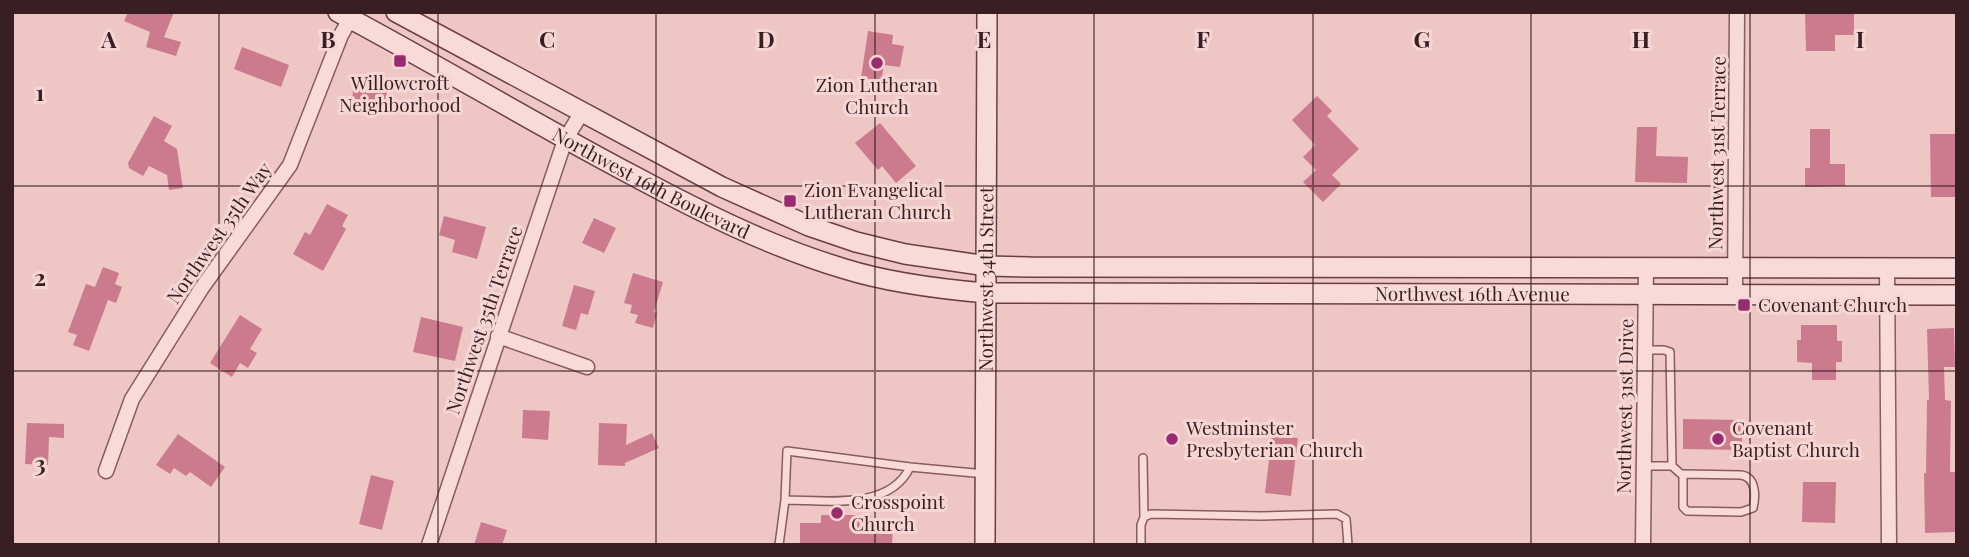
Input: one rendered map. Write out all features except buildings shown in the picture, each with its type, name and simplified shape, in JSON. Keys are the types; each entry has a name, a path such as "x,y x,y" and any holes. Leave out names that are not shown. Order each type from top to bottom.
{"main road":[{"name":"Northwest 16th Boulevard","path":"396,12 722,187 809,226 856,242 905,254 987,266"},
{"name":"Northwest 34th Street","path":"985,545 987,12"},
{"name":"Northwest 16th Boulevard","path":"347,15 565,140 708,215 792,251 845,269 897,282 986,293"},
{"name":"Northwest 16th Avenue","path":"987,266 1957,268"},
{"path":"1334,268 1336,295"},
{"name":"Northwest 16th Avenue","path":"986,293 1957,295"}],"street":[{"name":"Northwest 31st Terrace","path":"1735,295 1737,12"},
{"name":"Northwest 35th Way","path":"106,471 132,398 201,289 290,165 347,15"},
{"name":"Northwest 35th Terrace","path":"429,545 565,140 582,111"},
{"name":"Northwest 31st Drive","path":"1643,545 1646,267"},
{"path":"1887,268 1889,545"},
{"path":"498,336 587,367"}],"lane":[{"path":"1645,350 1670,352 1672,466"},
{"path":"779,545 785,500 787,451 985,474"},
{"path":"1141,545 1141,525 1144,517 1143,458"},
{"path":"1644,466 1672,466 1684,474 1747,476 1754,489 1753,508 1741,512 1687,511 1683,507 1684,474"},
{"path":"785,500 857,501 877,496 905,477 910,467"},
{"path":"1144,517 1151,514 1337,514 1346,519 1348,545"}],"place":[{"name":"Willowcroft Neighborhood","path":"400,61"},
{"name":"Zion Lutheran Church","path":"877,63"},
{"name":"Zion Evangelical Lutheran Church","path":"790,201"},
{"name":"Covenant Church","path":"1744,305"},
{"name":"Westminster Presbyterian Church","path":"1172,439"},
{"name":"Covenant Baptist Church","path":"1718,439"},
{"name":"Crosspoint Church","path":"837,513"}]}
